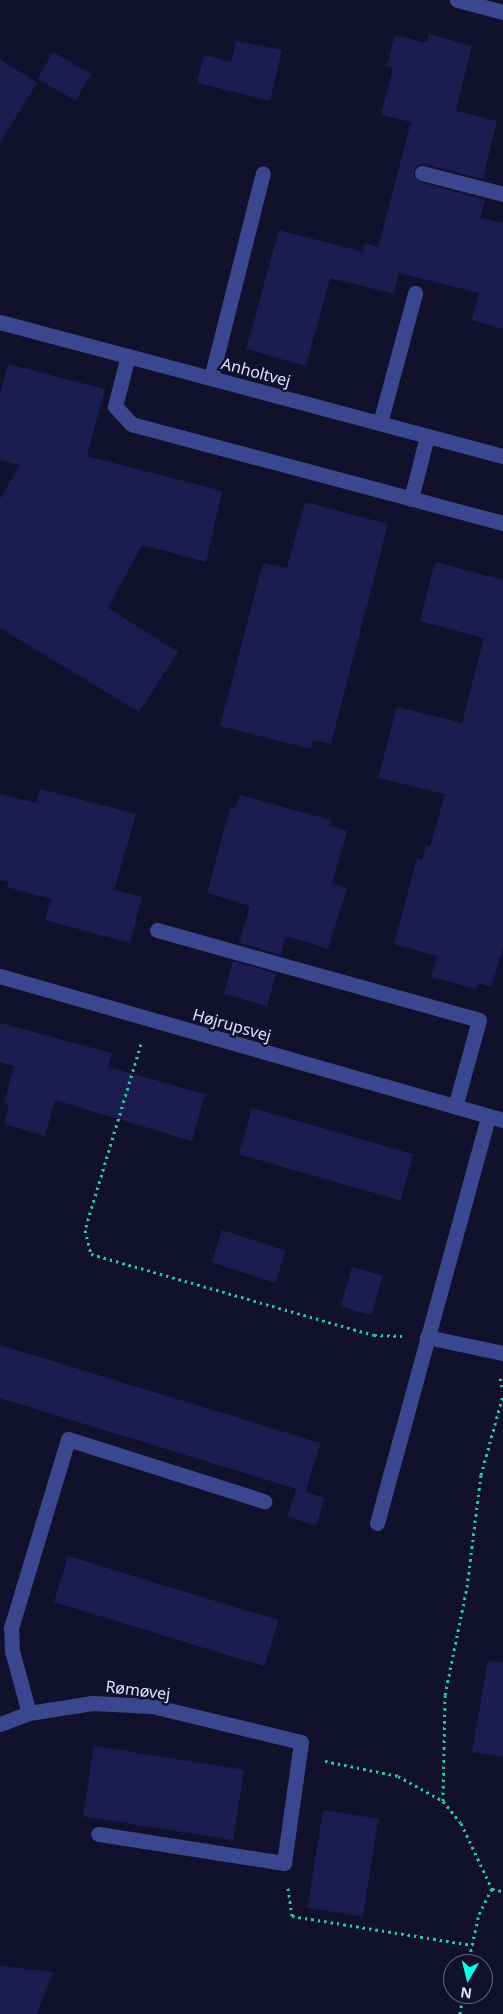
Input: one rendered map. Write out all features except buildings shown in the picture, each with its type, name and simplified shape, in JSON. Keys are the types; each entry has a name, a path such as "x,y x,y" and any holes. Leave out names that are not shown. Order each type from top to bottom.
{"street":[{"path":"457,0 503,12"},
{"path":"211,378 263,173"},
{"path":"422,173 503,194"},
{"path":"380,423 415,293"},
{"name":"Anholtvej","path":"0,322 503,456"},
{"path":"128,356 115,406 131,424 503,524"},
{"path":"411,499 428,436"},
{"path":"157,930 479,1020 455,1107"},
{"name":"Højrupsvej","path":"0,976 496,1118"},
{"path":"377,1523 427,1337 496,1118"},
{"path":"427,1337 503,1353"},
{"path":"29,1713 12,1651 11,1628 68,1439 264,1501"},
{"name":"Rømøvej","path":"0,1724 29,1713 92,1703 152,1706 301,1742"},
{"path":"98,1834 284,1863 301,1742"}],"path":[{"path":"149,1020 85,1230 91,1254 374,1335 427,1337"},
{"path":"443,1801 445,1696 467,1587 481,1475 503,1395"},
{"path":"301,1742 323,1761 398,1776 443,1801 461,1823 492,1889 503,1892"},
{"path":"284,1863 292,1916 472,1945"},
{"path":"470,1954 479,1914 492,1889"}]}
